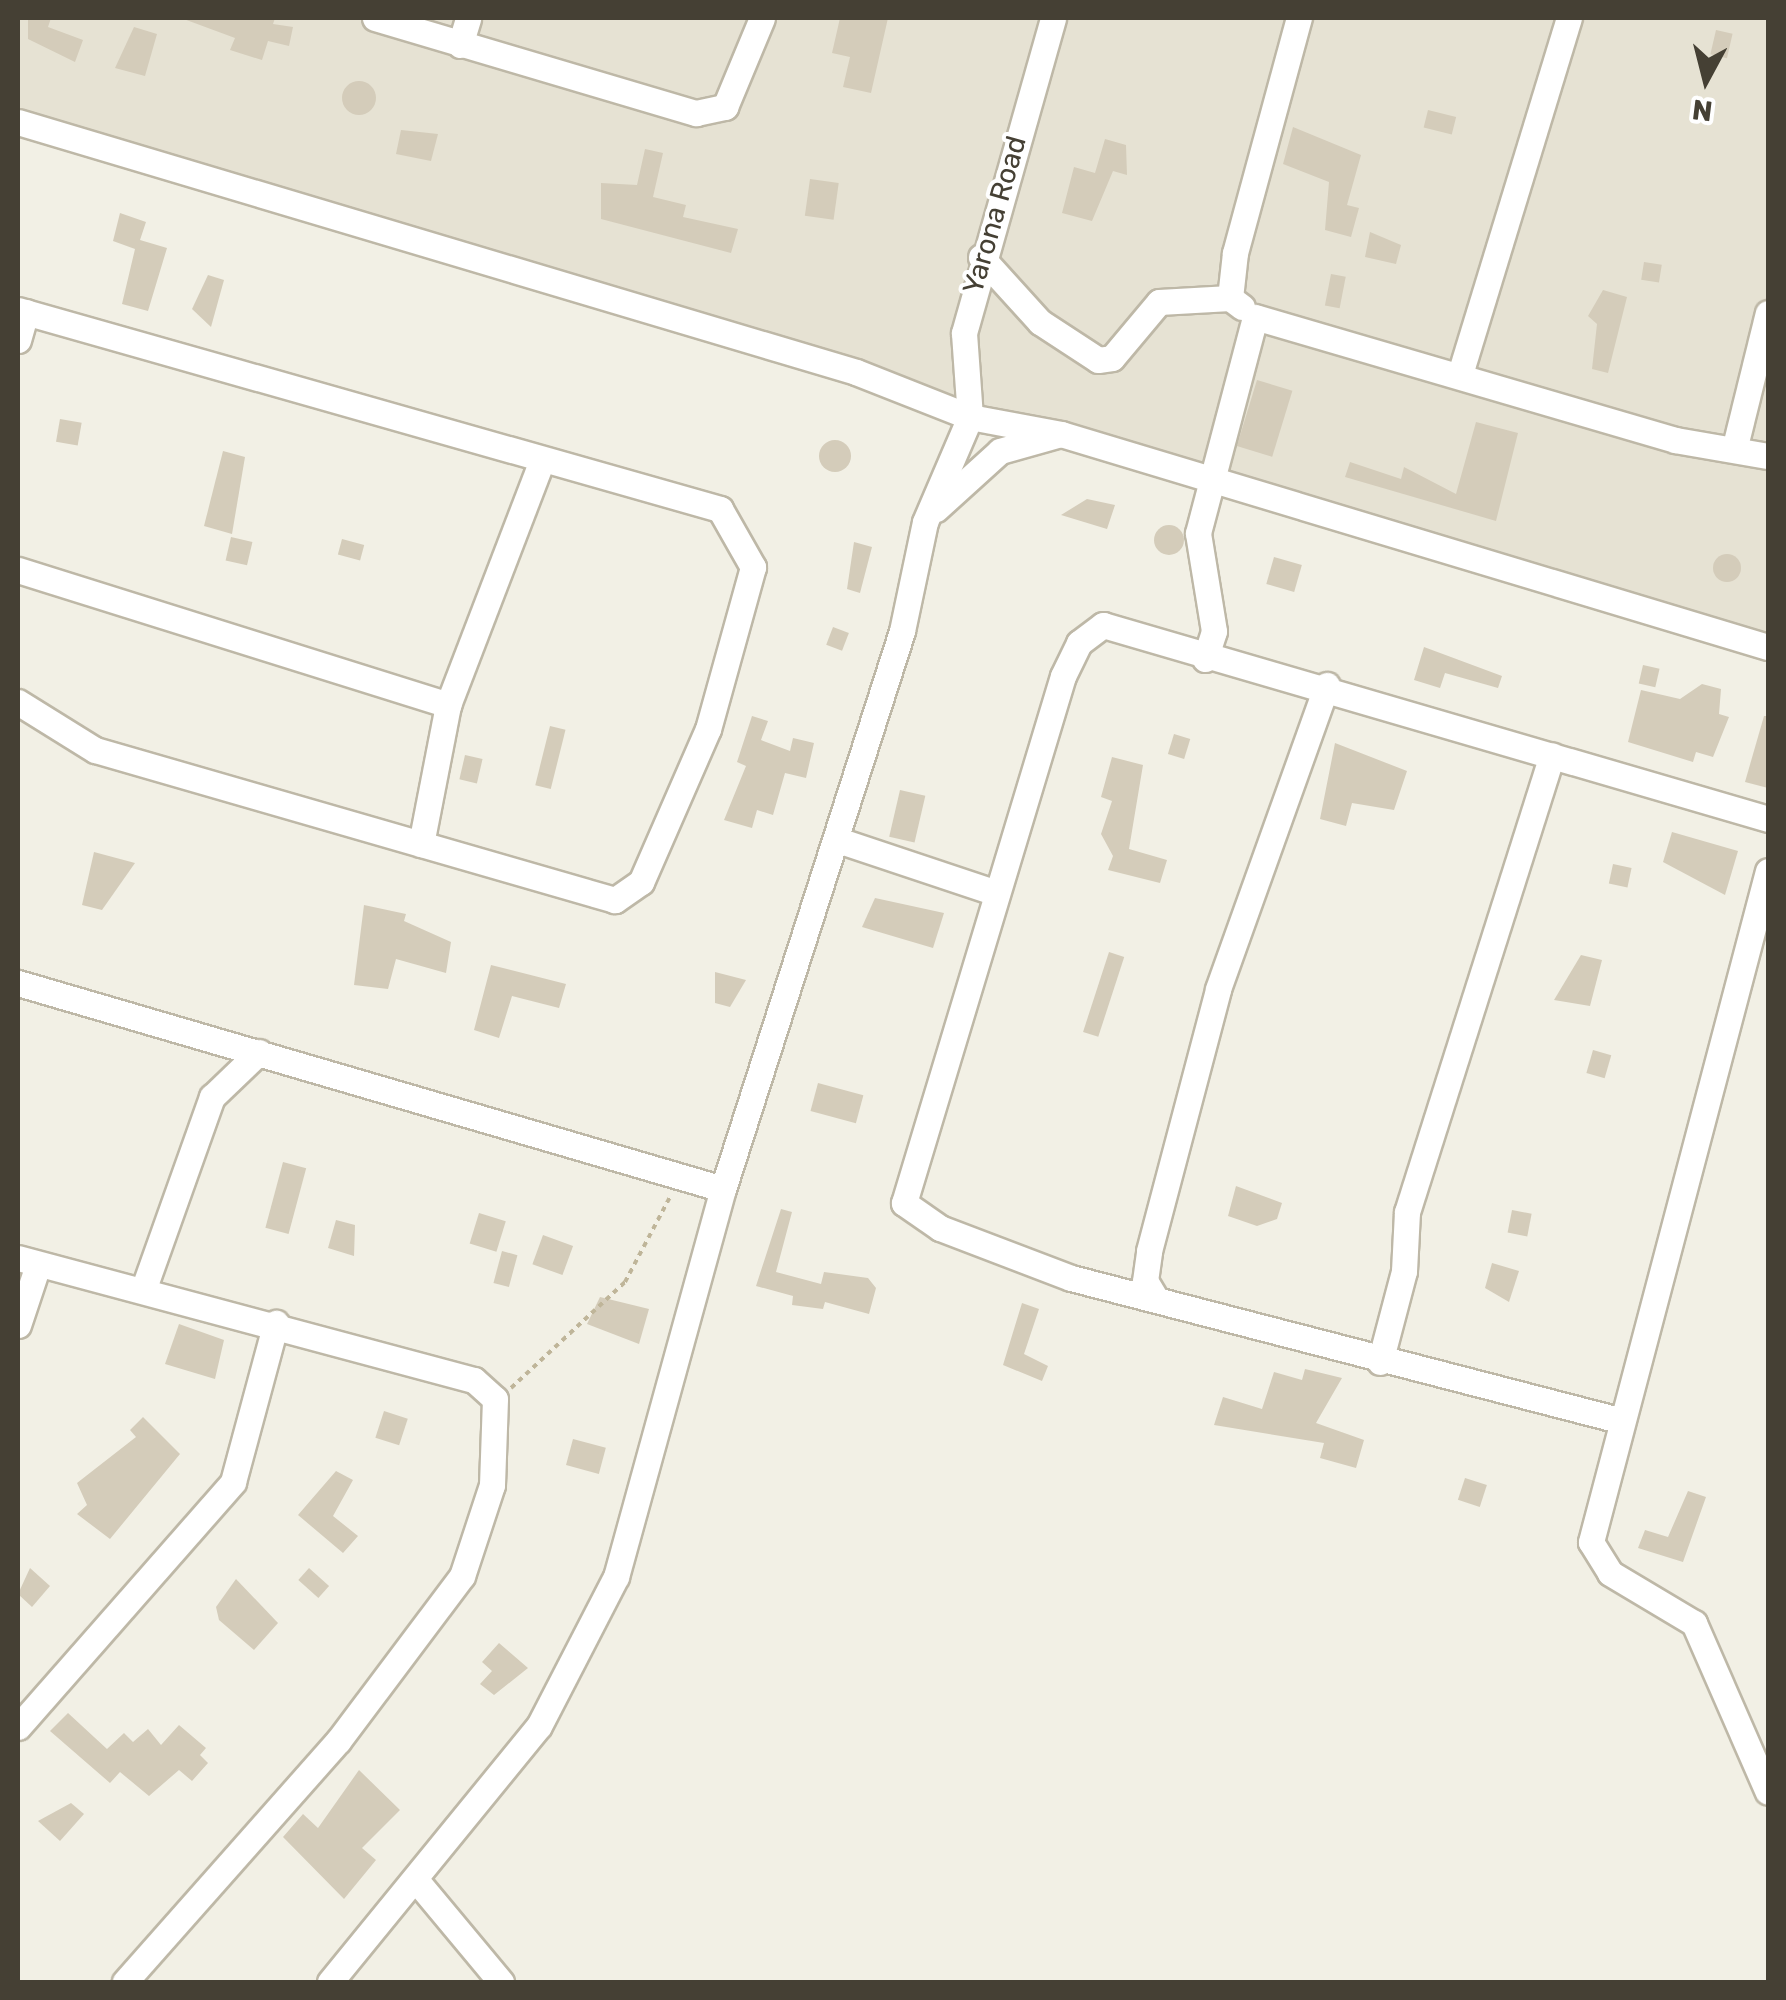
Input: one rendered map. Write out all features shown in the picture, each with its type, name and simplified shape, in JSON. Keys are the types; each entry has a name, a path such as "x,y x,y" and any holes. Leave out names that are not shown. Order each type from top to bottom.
{"street":[{"path":"375,18 696,114 725,107 762,18"},
{"path":"460,44 468,18"},
{"name":"Yarona Road","path":"970,418 964,333 981,257 1054,18"},
{"path":"1230,298 1299,18"},
{"path":"1461,371 1569,18"},
{"path":"18,122 856,372 970,418 1061,434 1768,646"},
{"path":"981,257 1040,322 1098,360 1112,358 1159,302 1230,298 1255,317 1461,371 1674,440 1734,446 1768,456"},
{"path":"18,340 22,311 720,509 736,526 752,568 708,729 640,882 615,900 94,750 18,702"},
{"path":"1734,446 1768,314"},
{"path":"1205,659 1214,631 1198,533 1255,317"},
{"path":"330,1982 540,1726 596,1628 724,1189 902,631 925,522 970,418"},
{"path":"925,522 1000,451 1061,434"},
{"path":"421,844 448,705 542,460"},
{"path":"18,570 448,705"},
{"path":"1619,1420 1380,1362 1071,1278 940,1228 904,1203 964,1026 994,892 1063,676 1085,636 1103,625 1205,659 1326,685 1768,818"},
{"path":"1156,1298 1144,1281 1150,1251 1218,989 1326,685"},
{"path":"1380,1362 1404,1270 1408,1212 1552,755"},
{"path":"838,840 994,892"},
{"path":"1768,871 1619,1420 1591,1542 1610,1573 1694,1623 1768,1792"},
{"path":"18,983 259,1052 686,1183 724,1189"},
{"path":"145,1285 212,1098 259,1052"},
{"path":"18,1324 28,1261 145,1285 474,1380 495,1399 492,1485 462,1576 338,1740 125,1982"},
{"path":"18,1728 232,1482 276,1324"},
{"path":"416,1880 500,1982"}],"path":[{"path":"495,1399 625,1282 666,1200 686,1183"}],"shaded area":[{"path":"18,18 1768,18 1768,655 18,122"}],"building":[{"path":"28,18 51,18 48,27 83,40 75,62 28,39"},
{"path":"181,18 275,18 273,24 293,27 289,46 268,41 262,60 230,50 235,38"},
{"path":"840,18 888,18 871,93 843,87 850,57 832,53"},
{"path":"134,27 157,34 145,76 115,68"},
{"path":"1716,30 1733,34 1727,58 1710,54"},
{"path":"359,81 371,86 376,98 371,110 359,115 347,110 342,98 347,86"},
{"path":"1428,110 1456,117 1452,134 1424,127"},
{"path":"1293,127 1361,155 1347,205 1359,208 1351,237 1325,230 1329,182 1283,164"},
{"path":"401,130 438,134 431,161 396,154"},
{"path":"1105,139 1126,145 1127,175 1113,171 1092,221 1062,213 1074,167 1095,173"},
{"path":"645,149 663,153 653,197 686,205 683,217 738,229 731,253 601,219 601,183 637,185"},
{"path":"810,179 839,183 834,220 805,216"},
{"path":"120,213 146,222 140,240 167,248 148,311 122,304 135,249 113,241"},
{"path":"1370,232 1401,245 1396,264 1365,257"},
{"path":"1644,262 1662,265 1659,283 1641,280"},
{"path":"1331,274 1346,277 1340,308 1325,305"},
{"path":"208,275 224,280 211,327 192,309"},
{"path":"1603,290 1627,297 1608,373 1592,369 1597,324 1588,316"},
{"path":"1257,380 1292,391 1272,457 1237,446"},
{"path":"60,419 82,423 78,445 56,442"},
{"path":"1476,422 1518,433 1496,521 1345,477 1350,462 1401,479 1404,467 1456,494"},
{"path":"835,440 846,445 851,456 846,467 835,472 824,467 819,456 824,445"},
{"path":"223,451 245,457 232,534 204,526"},
{"path":"1087,499 1115,505 1107,529 1061,515"},
{"path":"1169,525 1180,529 1184,540 1180,551 1169,555 1158,551 1154,540 1158,529"},
{"path":"231,537 252,542 247,565 226,560"},
{"path":"342,539 364,545 360,560 338,554"},
{"path":"854,542 872,547 860,593 847,589"},
{"path":"1727,554 1737,558 1741,568 1737,578 1727,582 1717,578 1713,568 1717,558"},
{"path":"1274,557 1302,565 1294,592 1266,584"},
{"path":"833,627 849,633 842,651 826,645"},
{"path":"1424,647 1502,676 1498,688 1445,673 1440,688 1414,680"},
{"path":"1643,665 1660,669 1655,687 1639,684"},
{"path":"1702,684 1721,689 1719,714 1729,717 1713,757 1696,752 1693,762 1628,742 1641,690 1680,699"},
{"path":"752,716 768,721 761,740 790,751 793,738 814,743 806,778 785,773 773,815 757,810 752,828 724,820 746,766 737,762"},
{"path":"1764,716 1768,716 1768,788 1745,782"},
{"path":"550,726 566,730 551,789 535,785"},
{"path":"1174,734 1190,739 1184,759 1168,754"},
{"path":"1335,743 1407,771 1394,810 1352,803 1346,826 1320,819"},
{"path":"465,755 483,759 477,783 459,779"},
{"path":"1112,757 1143,765 1129,849 1167,860 1160,883 1108,870 1113,856 1101,834 1112,801 1101,797"},
{"path":"900,790 925,796 915,843 889,837"},
{"path":"1672,832 1738,851 1725,895 1663,862"},
{"path":"94,852 135,863 102,910 82,905"},
{"path":"1613,864 1632,868 1627,888 1609,884"},
{"path":"875,898 944,913 933,948 862,927"},
{"path":"364,905 406,914 404,921 451,942 446,973 396,959 388,989 354,985"},
{"path":"1109,952 1124,957 1098,1037 1083,1032"},
{"path":"1581,955 1602,960 1590,1006 1554,1000"},
{"path":"491,965 566,984 559,1008 512,996 499,1038 474,1030"},
{"path":"715,972 746,980 730,1007 715,1003"},
{"path":"1593,1050 1611,1055 1605,1078 1586,1073"},
{"path":"818,1083 863,1095 856,1123 810,1111"},
{"path":"283,1162 306,1168 289,1234 265,1228"},
{"path":"1236,1186 1282,1203 1277,1219 1257,1226 1228,1216"},
{"path":"781,1209 792,1212 776,1272 821,1284 824,1272 868,1278 876,1288 869,1314 825,1302 823,1309 792,1305 793,1296 756,1286"},
{"path":"1512,1210 1532,1214 1527,1236 1508,1233"},
{"path":"479,1213 506,1221 496,1252 470,1244"},
{"path":"336,1220 355,1225 354,1256 328,1248"},
{"path":"543,1235 573,1246 562,1275 532,1264"},
{"path":"502,1251 517,1255 509,1287 493,1283"},
{"path":"1492,1263 1519,1271 1509,1302 1485,1288"},
{"path":"600,1297 649,1309 639,1344 587,1324"},
{"path":"1022,1303 1039,1309 1024,1354 1048,1366 1042,1381 1003,1365"},
{"path":"179,1324 224,1340 215,1379 165,1364"},
{"path":"1305,1369 1342,1378 1316,1423 1364,1440 1356,1468 1320,1458 1324,1443 1214,1425 1223,1397 1262,1409 1274,1372 1302,1380"},
{"path":"384,1411 408,1419 399,1445 375,1438"},
{"path":"143,1417 180,1454 110,1539 77,1514 87,1505 77,1483 136,1437 130,1430"},
{"path":"573,1439 606,1448 599,1474 566,1465"},
{"path":"336,1471 353,1480 333,1516 358,1536 343,1553 298,1515"},
{"path":"1465,1478 1487,1485 1480,1507 1458,1500"},
{"path":"1688,1491 1706,1497 1683,1562 1638,1548 1645,1530 1668,1537"},
{"path":"30,1568 50,1586 32,1607 18,1594"},
{"path":"309,1568 329,1586 318,1598 298,1580"},
{"path":"236,1579 278,1623 254,1650 219,1620 216,1607"},
{"path":"499,1643 528,1668 494,1695 480,1684 492,1671 482,1662"},
{"path":"68,1713 107,1749 124,1733 133,1742 148,1729 161,1745 179,1725 206,1748 200,1755 208,1763 192,1781 179,1770 149,1796 120,1772 110,1783 50,1731"},
{"path":"359,1770 400,1810 362,1848 376,1860 344,1899 283,1837 303,1814 318,1828"},
{"path":"71,1803 84,1814 60,1841 38,1821"}]}
